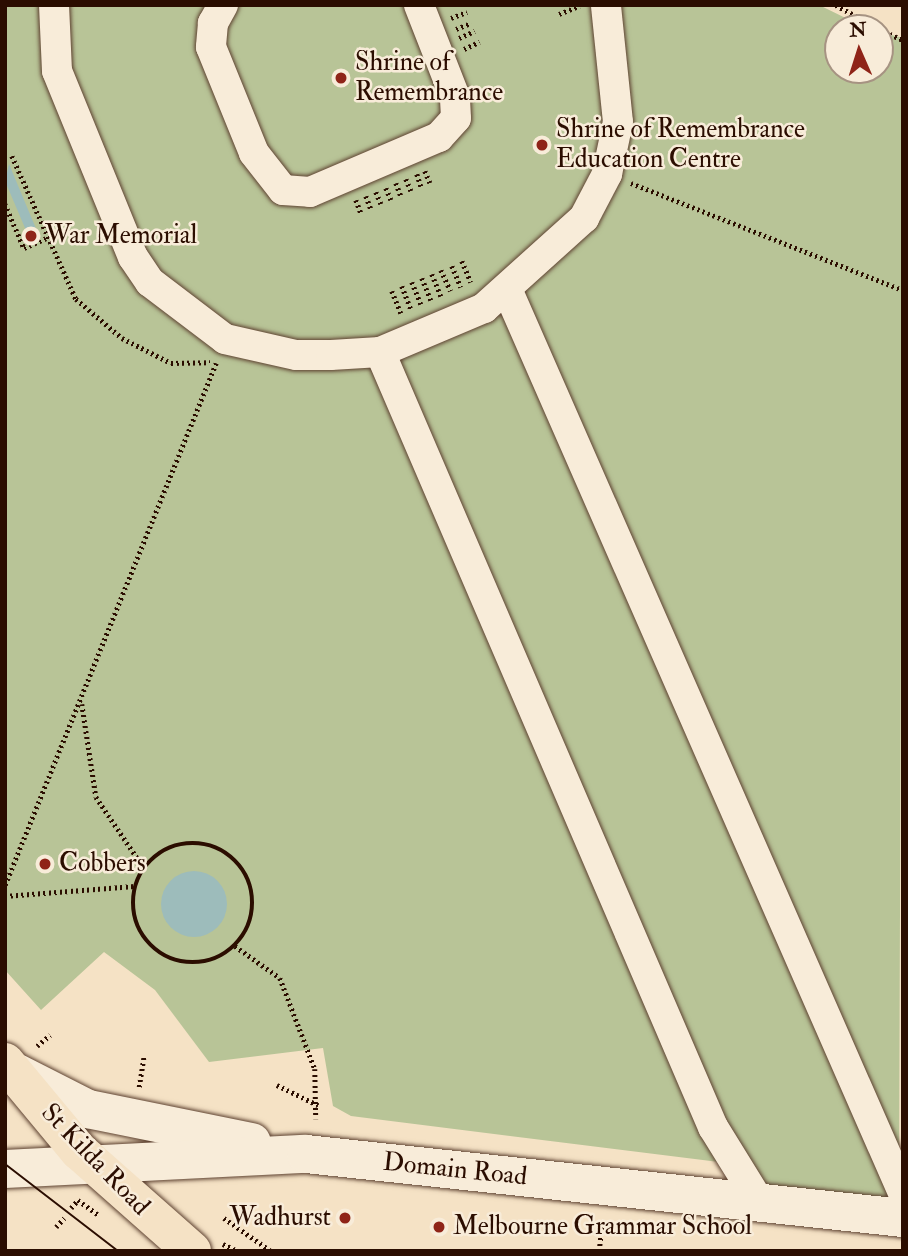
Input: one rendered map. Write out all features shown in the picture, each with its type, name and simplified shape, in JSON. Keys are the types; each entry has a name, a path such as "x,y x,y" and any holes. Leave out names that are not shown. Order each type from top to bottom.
{"main road":[{"name":"St Kilda Road","path":"7,1064 94,1164 192,1251"}],"street":[{"path":"54,5 57,71 133,257 160,291 229,327 296,355 380,352 484,308 584,218 595,169 619,90 606,5"},
{"path":"223,5 213,23 211,47 254,153 283,190 310,192 439,137 456,118 455,96 419,5"},
{"path":"507,289 903,1193"},
{"path":"380,352 713,1127 760,1203"},
{"path":"7,1064 88,1109 311,1136"},
{"name":"Domain Road","path":"5,1168 94,1164 311,1136 760,1203 903,1218"}],"path":[{"path":"559,14 580,5"},
{"path":"836,5 852,14"},
{"path":"5,885 220,355 193,367 171,363 122,338 76,299 46,238 12,156"},
{"path":"595,169 903,290"},
{"path":"5,204 24,248 46,238"},
{"path":"82,699 83,741 96,797 144,868"},
{"path":"195,844 232,858 248,882 252,911 235,946 200,963 161,955 136,925 135,886 144,868 176,846 195,844"},
{"path":"5,896 135,886"},
{"path":"235,946 280,978 315,1069 318,1105 311,1136"},
{"path":"137,1094 144,1056"},
{"path":"277,1085 318,1105"},
{"path":"56,1227 64,1218"},
{"path":"224,1218 271,1251"},
{"path":"599,1251 602,1223"}],"green space":[{"path":"5,5 819,5 837,14 824,14 824,84 894,84 894,36 903,38 899,1204 762,1189 751,1166 351,1116 333,1106 323,1048 209,1062 155,990 104,952 41,1010 5,970"}],"water":[{"path":"9,164 37,231 28,235 5,181"},
{"path":"194,871 217,881 227,904 217,927 194,937 171,927 161,904 171,881"}],"tram line":[{"path":"5,1164 118,1251"}],"place":[{"name":"Shrine of Remembrance","path":"341,78"},
{"name":"Shrine of Remembrance Education Centre","path":"542,145"},
{"name":"War Memorial","path":"31,236"},
{"name":"Cobbers","path":"45,864"},
{"name":"Wadhurst","path":"345,1218"},
{"name":"Melbourne Grammar School","path":"439,1227"}]}
